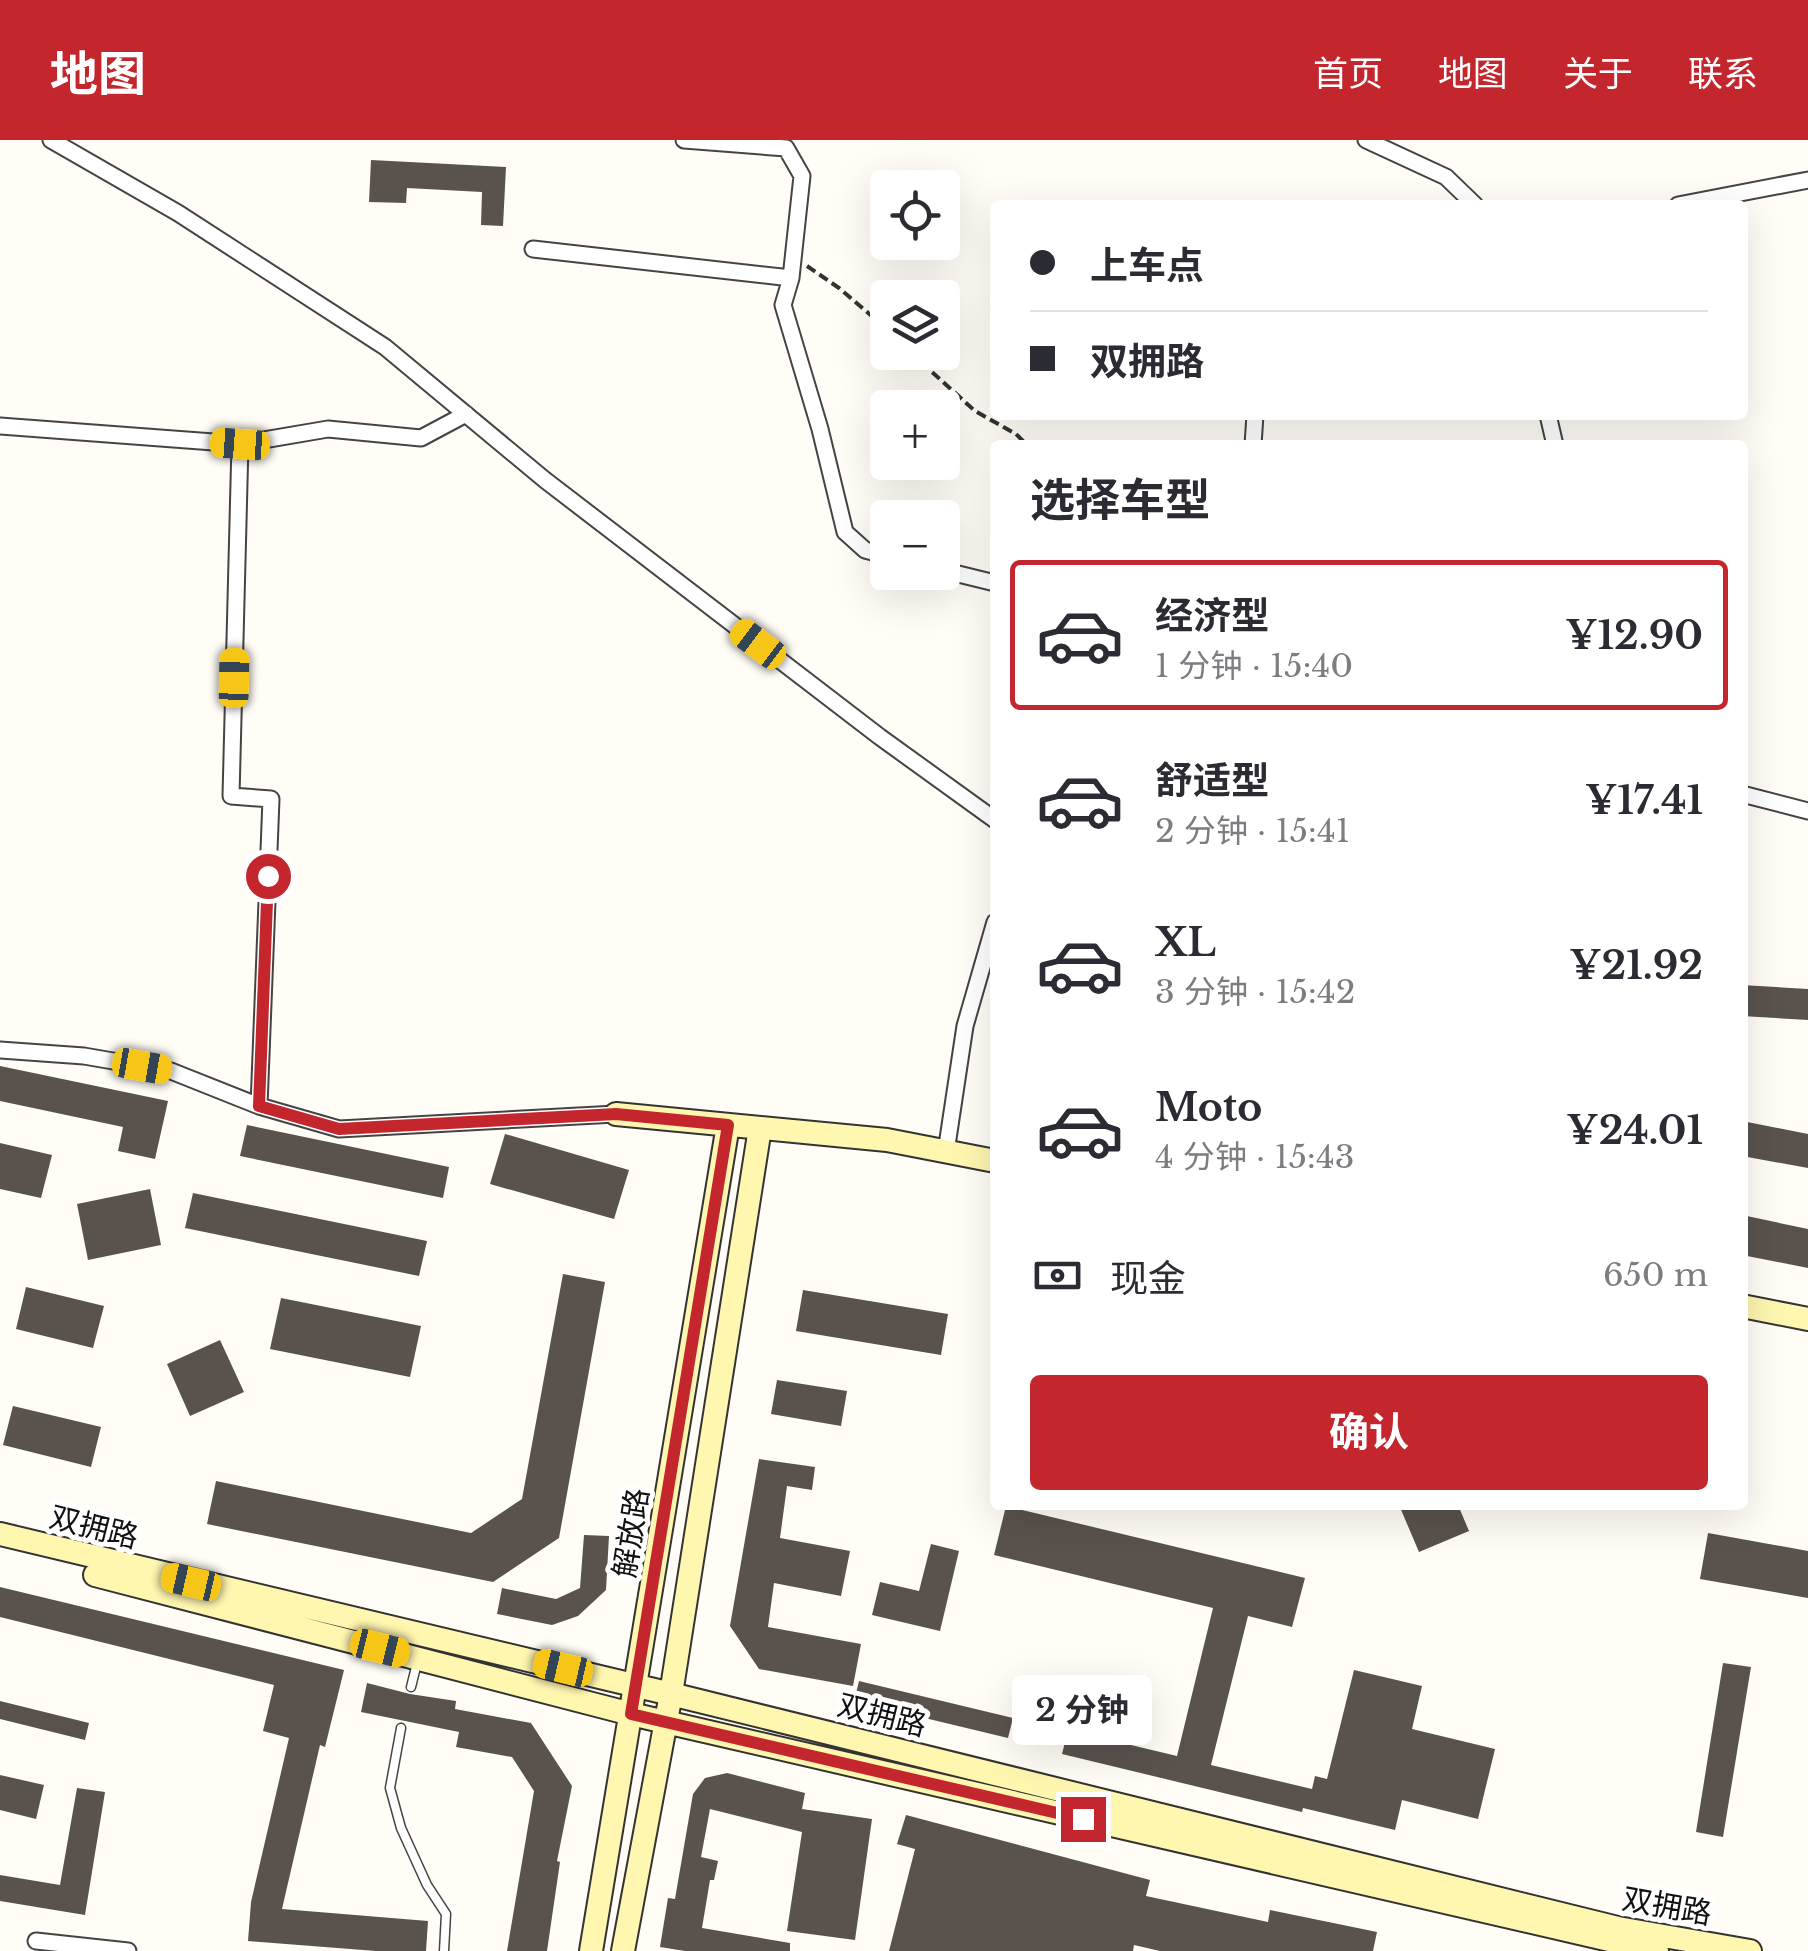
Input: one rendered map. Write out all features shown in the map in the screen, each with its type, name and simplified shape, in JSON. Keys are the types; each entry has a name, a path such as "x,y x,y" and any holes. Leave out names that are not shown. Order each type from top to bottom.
{"main road":[{"path":"616,1114 886,1140 990,1160"},
{"name":"解放路","path":"591,1951 728,1125"},
{"path":"623,1951 670,1694 760,1128"},
{"path":"1748,1307 1808,1319"},
{"name":"双拥路","path":"0,1534 670,1694 1618,1928 1750,1951"},
{"name":"双拥路","path":"0,1550 631,1714 1614,1947 1656,1951"}],"street":[{"path":"51,140 178,213 385,347 545,480 864,726 990,816"},
{"path":"684,140 786,148 802,176 794,258 783,306 820,429 845,532 870,552"},
{"path":"1366,140 1446,176 1470,200"},
{"path":"1704,200 1808,180"},
{"path":"533,249 791,278"},
{"path":"0,426 240,444 328,429 422,438 466,414"},
{"path":"240,444 231,796 271,799 259,1106"},
{"path":"960,574 990,581"},
{"path":"1748,796 1808,811"},
{"path":"946,1152 965,1026 990,939"},
{"path":"0,1050 84,1056 171,1071 259,1106 339,1129 616,1114"},
{"path":"36,1941 128,1951"}],"lane":[{"path":"411,1687 418,1658"},
{"path":"401,1728 390,1788 426,1885 446,1914 444,1951"}],"path":[{"path":"794,258 870,315"},
{"path":"930,370 975,411 990,419"},
{"path":"991,420 1022,440"}],"building":[{"path":"371,160 506,167 503,226 481,225 482,192 407,188 406,203 369,202"},
{"path":"1748,985 1808,989 1808,1020 1748,1016"},
{"path":"0,1066 168,1101 155,1159 118,1151 123,1127 0,1101"},
{"path":"1748,1122 1808,1134 1808,1168 1748,1157"},
{"path":"247,1125 449,1167 443,1198 240,1156"},
{"path":"505,1134 629,1170 614,1219 490,1184"},
{"path":"0,1143 52,1155 41,1198 0,1189"},
{"path":"150,1189 161,1245 88,1260 77,1204"},
{"path":"193,1193 427,1241 419,1276 185,1228"},
{"path":"1748,1216 1808,1229 1808,1268 1748,1256"},
{"path":"563,1274 605,1282 559,1538 493,1582 207,1524 216,1481 471,1533 522,1499"},
{"path":"26,1287 104,1306 93,1348 16,1329"},
{"path":"803,1290 948,1314 941,1355 796,1331"},
{"path":"281,1298 421,1326 410,1377 270,1349"},
{"path":"220,1340 244,1392 190,1416 167,1364"},
{"path":"777,1380 847,1391 841,1426 771,1414"},
{"path":"13,1406 101,1427 91,1467 3,1445"},
{"path":"759,1459 815,1467 812,1490 787,1486 780,1538 850,1551 841,1596 774,1583 768,1627 861,1644 853,1686 759,1669 730,1626"},
{"path":"1005,1510 1023,1510 1305,1578 1292,1627 1248,1616 1211,1765 1312,1789 1315,1776 1327,1779 1354,1670 1422,1686 1412,1729 1495,1749 1478,1819 1402,1800 1395,1830 1303,1808 1302,1812 1062,1754 1068,1730 1177,1756 1213,1608 994,1555"},
{"path":"1401,1510 1460,1510 1469,1531 1419,1552"},
{"path":"1708,1533 1808,1551 1808,1598 1700,1579"},
{"path":"584,1535 609,1536 606,1590 578,1616 552,1625 497,1614 502,1588 556,1599 580,1588"},
{"path":"931,1544 959,1551 940,1631 872,1615 880,1582 919,1591"},
{"path":"0,1587 344,1670 325,1747 320,1745 282,1909 428,1921 426,1951 248,1941 251,1902 289,1738 263,1731 274,1685 0,1617"},
{"path":"1723,1663 1751,1667 1723,1837 1696,1832"},
{"path":"859,1681 1013,1718 1008,1738 854,1701"},
{"path":"367,1683 456,1701 455,1709 531,1723 572,1786 557,1861 560,1862 547,1951 507,1951 534,1791 512,1757 456,1747 459,1732 361,1712"},
{"path":"0,1701 89,1723 85,1740 0,1719"},
{"path":"727,1773 805,1793 802,1809 872,1819 855,1940 787,1931 802,1832 710,1809 701,1857 718,1861 714,1880 710,1880 702,1928 790,1943 790,1951 685,1951 660,1947 668,1898 675,1899 693,1794 705,1778"},
{"path":"0,1775 44,1785 36,1819 0,1810"},
{"path":"77,1788 105,1792 85,1915 0,1901 0,1875 60,1885"},
{"path":"906,1815 1150,1880 1146,1896 1268,1922 1270,1910 1377,1932 1373,1951 1160,1951 1134,1945 1133,1951 889,1951 915,1849 897,1844"}],"route":[{"path":"268,876 259,1106 339,1129 616,1114 728,1125 631,1714 1083,1819"}]}
